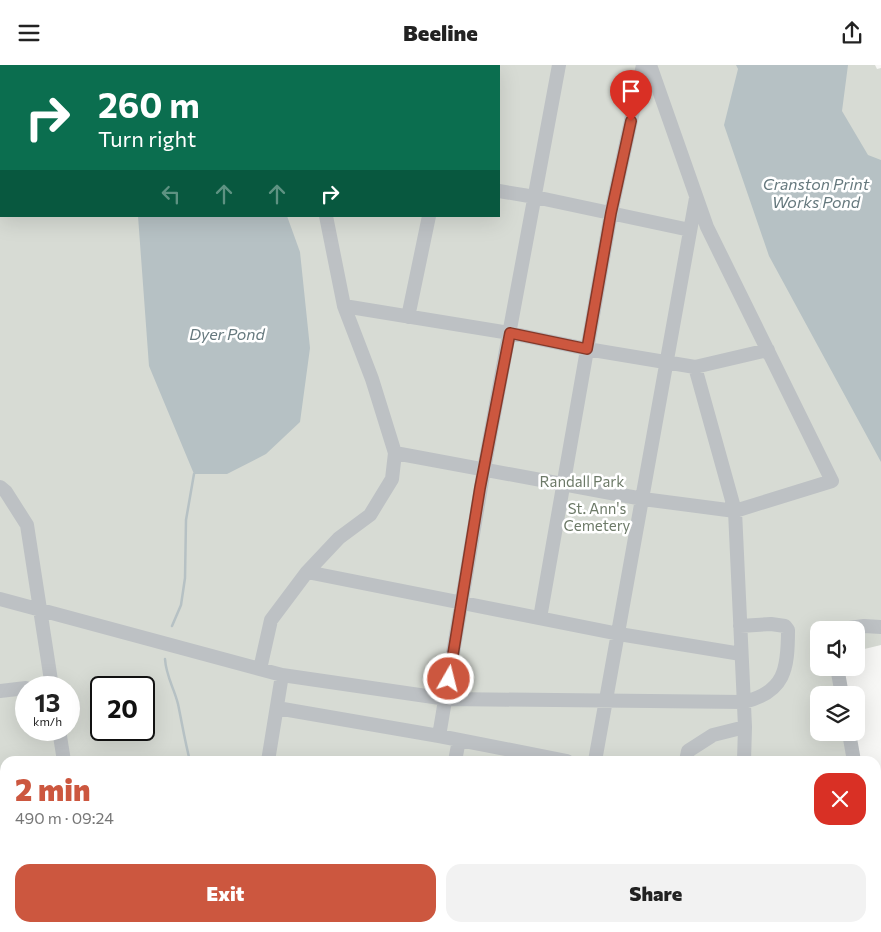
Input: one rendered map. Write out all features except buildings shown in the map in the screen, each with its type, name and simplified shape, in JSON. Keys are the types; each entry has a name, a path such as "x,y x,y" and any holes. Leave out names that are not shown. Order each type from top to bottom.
{"street":[{"path":"439,736 484,469 559,65"},
{"path":"540,618 611,213 643,65"},
{"path":"395,453 643,499 735,511 832,481 707,227 650,65"},
{"path":"500,191 690,230"},
{"path":"596,756 696,197"},
{"path":"260,669 272,620 307,572 339,538 370,515 392,479 395,453 372,379 344,306 326,217"},
{"path":"408,317 429,217"},
{"path":"344,306 510,333 587,349 695,367 768,350"},
{"path":"695,367 735,511 745,727 744,756"},
{"path":"0,487 6,492 27,525 50,676"},
{"path":"307,572 619,634 741,654"},
{"path":"0,599 282,675 446,699 606,699 744,702 759,698 772,691 780,682 785,662 788,630 785,626 771,624 740,626"},
{"path":"865,626 881,627"},
{"path":"269,756 282,675"},
{"path":"0,691 15,689"},
{"path":"277,709 439,736 541,756"},
{"path":"687,756 688,751 713,735 745,727"},
{"path":"456,756 459,740"},
{"path":"61,741 63,756"},
{"path":"850,741 853,756"}],"green space":[{"name":"St. Ann's Cemetery","path":"500,65 875,65 877,69 881,68 881,645 865,649 865,621 810,621 810,676 842,676 844,686 810,686 810,741 856,741 859,756 0,756 0,217 500,217"}],"water":[{"name":"Cranston Print Works Pond","path":"736,65 848,65 842,111 868,155 881,160 881,462 769,256 724,125 738,69"},
{"name":"Dyer Pond","path":"138,217 287,217 300,252 310,348 300,422 266,454 227,474 194,474 149,366"}],"waterway":[{"path":"172,626 181,605 185,578 186,520 194,474"},
{"path":"165,659 178,704 189,756"}],"route":[{"path":"449,679 480,488 510,333 587,349 611,213 631,121"}],"park label":[{"name":"Randall Park","path":"582,482"}]}
